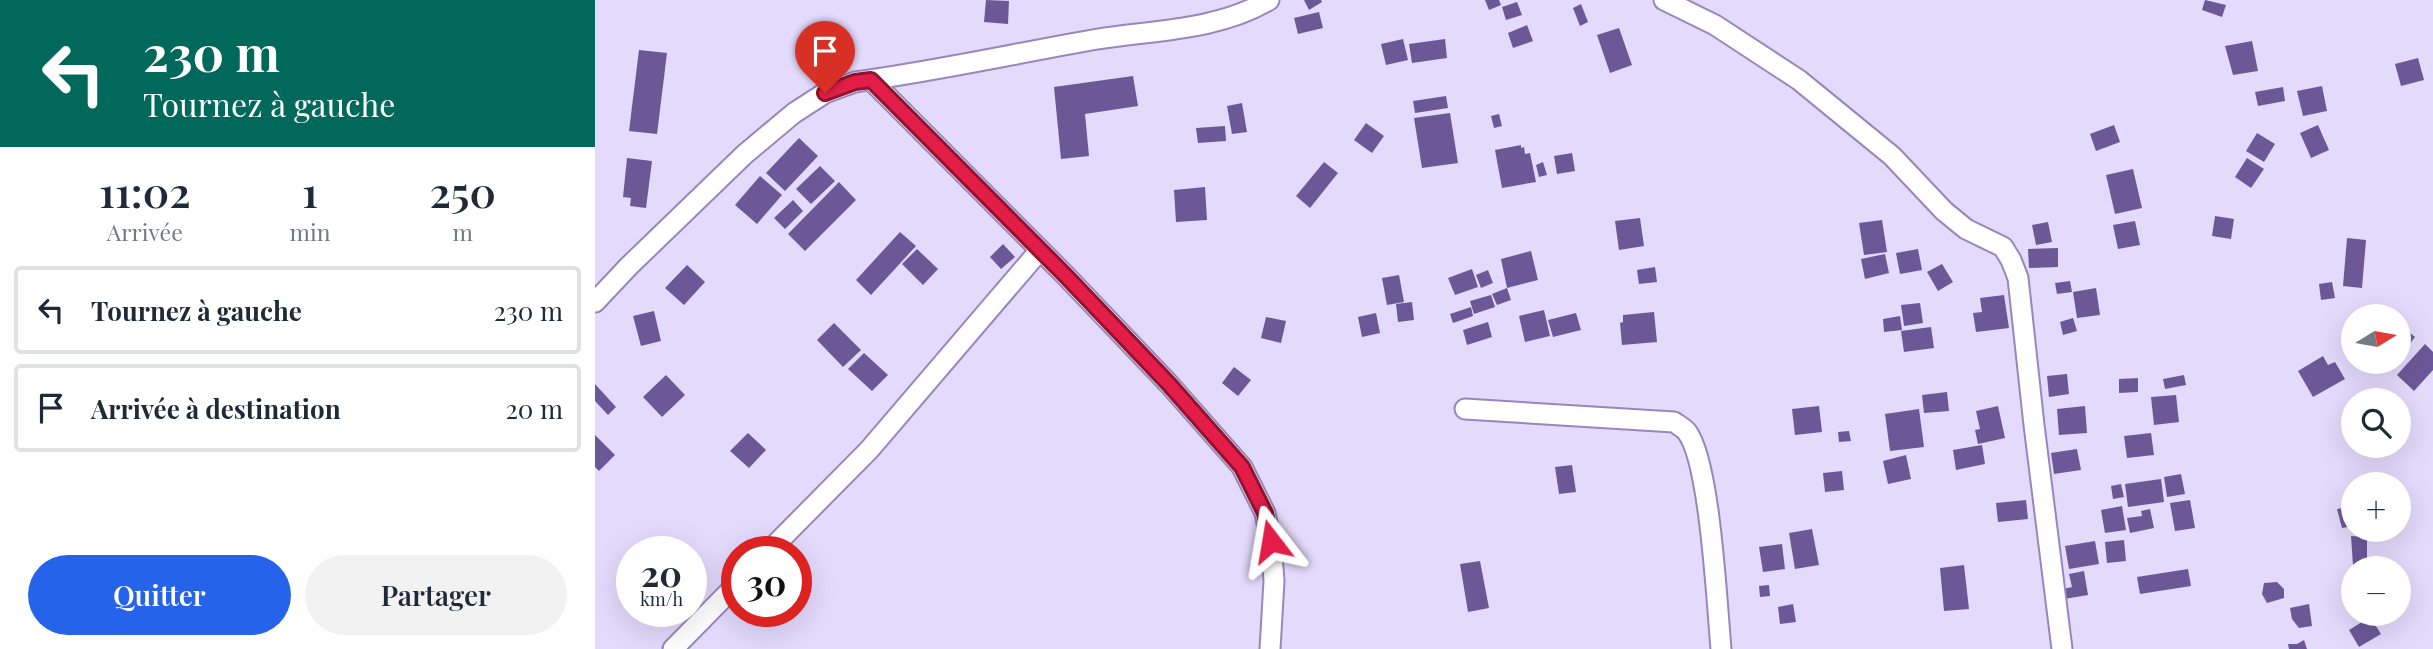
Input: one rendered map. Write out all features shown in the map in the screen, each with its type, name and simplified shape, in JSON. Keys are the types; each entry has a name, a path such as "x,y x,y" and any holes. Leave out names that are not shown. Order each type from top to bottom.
{"street":[{"path":"595,302 629,265 736,163 794,113 825,93 855,82 1218,21 1250,12 1269,0"},
{"path":"1664,0 1715,25 1800,80 1892,156 1944,211 1966,229 2003,247 2011,260 2018,278 2062,649"},
{"path":"871,80 1168,383 1242,467 1265,513 1271,541 1274,581 1270,649"},
{"path":"784,536 869,450 1040,250"},
{"path":"1465,409 1674,422 1686,431 1696,452 1702,481 1721,649"},
{"path":"673,649 721,600"}],"building":[{"path":"986,0 1009,1 1008,24 984,22"},
{"path":"1304,0 1321,0 1322,2 1309,10"},
{"path":"1485,0 1499,0 1501,5 1489,10"},
{"path":"2205,0 2226,5 2222,17 2202,10"},
{"path":"1517,2 1522,15 1506,20 1502,7"},
{"path":"1581,4 1588,22 1580,26 1573,8"},
{"path":"1319,12 1323,28 1298,34 1294,18"},
{"path":"1527,25 1533,41 1513,48 1508,33"},
{"path":"1619,28 1632,65 1610,73 1597,35"},
{"path":"1403,39 1408,60 1386,65 1381,44"},
{"path":"1445,39 1447,58 1412,63 1409,44"},
{"path":"2252,41 2258,71 2233,75 2225,46"},
{"path":"639,50 667,53 657,134 629,131"},
{"path":"2418,58 2424,80 2401,86 2395,64"},
{"path":"1133,76 1138,106 1085,114 1089,156 1061,159 1054,87"},
{"path":"2322,86 2327,111 2303,116 2297,91"},
{"path":"2283,87 2285,101 2258,106 2255,92"},
{"path":"1446,96 1448,108 1415,113 1413,101"},
{"path":"1242,103 1247,132 1232,134 1227,106"},
{"path":"1450,113 1458,163 1422,168 1414,118"},
{"path":"1499,114 1502,126 1494,128 1491,116"},
{"path":"1366,123 1384,136 1372,153 1354,140"},
{"path":"2114,125 2120,142 2096,151 2090,134"},
{"path":"2318,125 2329,150 2311,158 2300,133"},
{"path":"1225,126 1226,141 1198,143 1196,128"},
{"path":"2257,133 2275,144 2264,162 2246,151"},
{"path":"799,138 818,156 785,191 766,173"},
{"path":"1521,145 1525,154 1530,153 1536,182 1502,188 1495,150"},
{"path":"1572,153 1575,171 1557,174 1554,156"},
{"path":"627,158 652,161 646,208 630,206 631,198 623,197"},
{"path":"2247,158 2264,169 2251,188 2235,177"},
{"path":"1324,162 1338,173 1310,208 1296,196"},
{"path":"1543,162 1547,175 1539,177 1536,165"},
{"path":"820,166 835,181 811,204 796,189"},
{"path":"2133,169 2142,208 2115,214 2106,175"},
{"path":"760,176 782,195 757,224 735,205"},
{"path":"839,182 856,200 805,251 788,234"},
{"path":"1205,187 1207,220 1176,222 1174,190"},
{"path":"793,200 803,211 785,229 774,218"},
{"path":"2215,216 2234,219 2231,239 2212,236"},
{"path":"1640,218 1644,246 1619,250 1615,221"},
{"path":"1882,220 1887,252 1864,255 1859,223"},
{"path":"2135,221 2140,245 2118,249 2113,225"},
{"path":"2048,222 2052,242 2036,245 2032,225"},
{"path":"900,232 916,246 871,295 856,280"},
{"path":"2347,238 2366,240 2362,288 2343,286"},
{"path":"1003,244 1015,257 1001,269 990,257"},
{"path":"2058,248 2058,267 2029,268 2028,249"},
{"path":"917,249 938,269 923,285 902,264"},
{"path":"1918,249 1922,270 1900,274 1896,253"},
{"path":"1531,251 1538,280 1507,288 1501,259"},
{"path":"1885,254 1889,273 1865,279 1861,259"},
{"path":"1942,264 1953,282 1938,291 1927,272"},
{"path":"687,265 705,282 684,305 665,288"},
{"path":"1655,267 1657,282 1639,284 1637,270"},
{"path":"1472,269 1478,287 1455,295 1448,278"},
{"path":"1488,270 1493,283 1481,288 1476,275"},
{"path":"1399,275 1404,302 1387,305 1382,278"},
{"path":"2070,281 2072,292 2057,294 2055,283"},
{"path":"2332,282 2335,298 2321,300 2319,284"},
{"path":"1507,288 1511,300 1497,305 1492,294"},
{"path":"2096,288 2100,315 2077,318 2073,292"},
{"path":"1491,295 1495,307 1474,314 1470,301"},
{"path":"2004,295 2009,328 1976,332 1973,313 1982,312 1980,298"},
{"path":"1412,302 1414,320 1398,322 1396,304"},
{"path":"1920,303 1923,323 1904,326 1901,305"},
{"path":"1471,307 1473,316 1453,323 1450,314"},
{"path":"1544,310 1550,336 1525,342 1519,316"},
{"path":"654,311 661,341 641,346 633,316"},
{"path":"1654,312 1657,342 1622,345 1620,323 1623,322 1623,315"},
{"path":"1376,313 1380,333 1362,337 1358,317"},
{"path":"1576,313 1581,330 1553,337 1548,320"},
{"path":"1900,316 1902,330 1884,332 1883,319"},
{"path":"1266,317 1286,321 1281,343 1261,338"},
{"path":"2073,318 2077,331 2063,335 2060,322"},
{"path":"1488,322 1492,337 1467,345 1463,330"},
{"path":"834,323 861,350 843,367 817,340"},
{"path":"1931,327 1934,348 1904,352 1901,331"},
{"path":"2425,344 2433,352 2433,370 2414,391 2397,375 2411,374 2411,360"},
{"path":"864,353 888,375 872,391 848,369"},
{"path":"2323,356 2328,365 2335,362 2345,379 2313,397 2298,371"},
{"path":"1234,367 1251,380 1238,396 1222,383"},
{"path":"2067,374 2069,394 2049,397 2047,376"},
{"path":"666,375 685,395 662,417 643,397"},
{"path":"2184,375 2186,385 2165,389 2163,379"},
{"path":"2138,378 2138,392 2119,393 2119,379"},
{"path":"595,384 616,407 608,415 595,401"},
{"path":"1947,392 1949,411 1924,413 1922,395"},
{"path":"2176,395 2179,422 2154,425 2151,397"},
{"path":"1819,406 1822,432 1795,435 1792,409"},
{"path":"1998,406 2005,438 1978,444 1975,430 1980,429 1976,411"},
{"path":"2085,406 2087,433 2059,435 2057,409"},
{"path":"1919,409 1924,447 1890,451 1885,414"},
{"path":"1849,431 1851,441 1839,442 1838,432"},
{"path":"748,433 766,450 749,468 730,451"},
{"path":"2151,433 2154,455 2127,458 2124,436"},
{"path":"595,435 615,455 599,471 595,467"},
{"path":"1982,445 1985,464 1956,470 1953,450"},
{"path":"2077,449 2081,470 2054,474 2051,453"},
{"path":"1906,455 1911,479 1888,484 1883,461"},
{"path":"1572,465 1576,492 1559,494 1555,467"},
{"path":"1842,471 1844,490 1825,492 1823,473"},
{"path":"2181,474 2185,494 2167,497 2164,477"},
{"path":"2161,479 2164,502 2128,507 2125,484"},
{"path":"2121,484 2124,497 2113,499 2111,486"},
{"path":"2026,500 2028,519 1998,522 1996,503"},
{"path":"2190,500 2195,528 2175,531 2170,503"},
{"path":"2122,506 2126,530 2105,533 2101,510"},
{"path":"2341,508 2341,524 2337,509"},
{"path":"2150,509 2154,528 2130,533 2127,518 2142,516 2141,511"},
{"path":"1812,529 1819,565 1795,569 1789,533"},
{"path":"2124,540 2126,561 2107,563 2105,542"},
{"path":"2095,541 2099,564 2069,569 2065,546"},
{"path":"2351,542 2367,542 2367,556 2352,556"},
{"path":"1782,544 1785,569 1763,572 1759,547"},
{"path":"1480,561 1489,608 1468,612 1460,564"},
{"path":"1964,565 1969,609 1944,611 1940,568"},
{"path":"2188,569 2191,586 2140,594 2137,577"},
{"path":"2084,571 2088,595 2064,599 2063,589 2072,587 2069,574"},
{"path":"2277,582 2284,589 2284,598 2267,603 2262,594 2264,583"},
{"path":"1769,585 1770,596 1760,597 1759,586"},
{"path":"1793,604 1796,622 1780,624 1778,607"},
{"path":"2309,604 2312,626 2299,628 2292,619 2290,608"},
{"path":"2355,626 2376,626 2381,634 2359,647 2349,630"},
{"path":"2304,640 2307,649 2289,649 2288,644 2297,644"}],"route":[{"path":"825,93 855,82 871,80 1053,263 1168,383 1242,467 1265,513 1271,541"}]}
